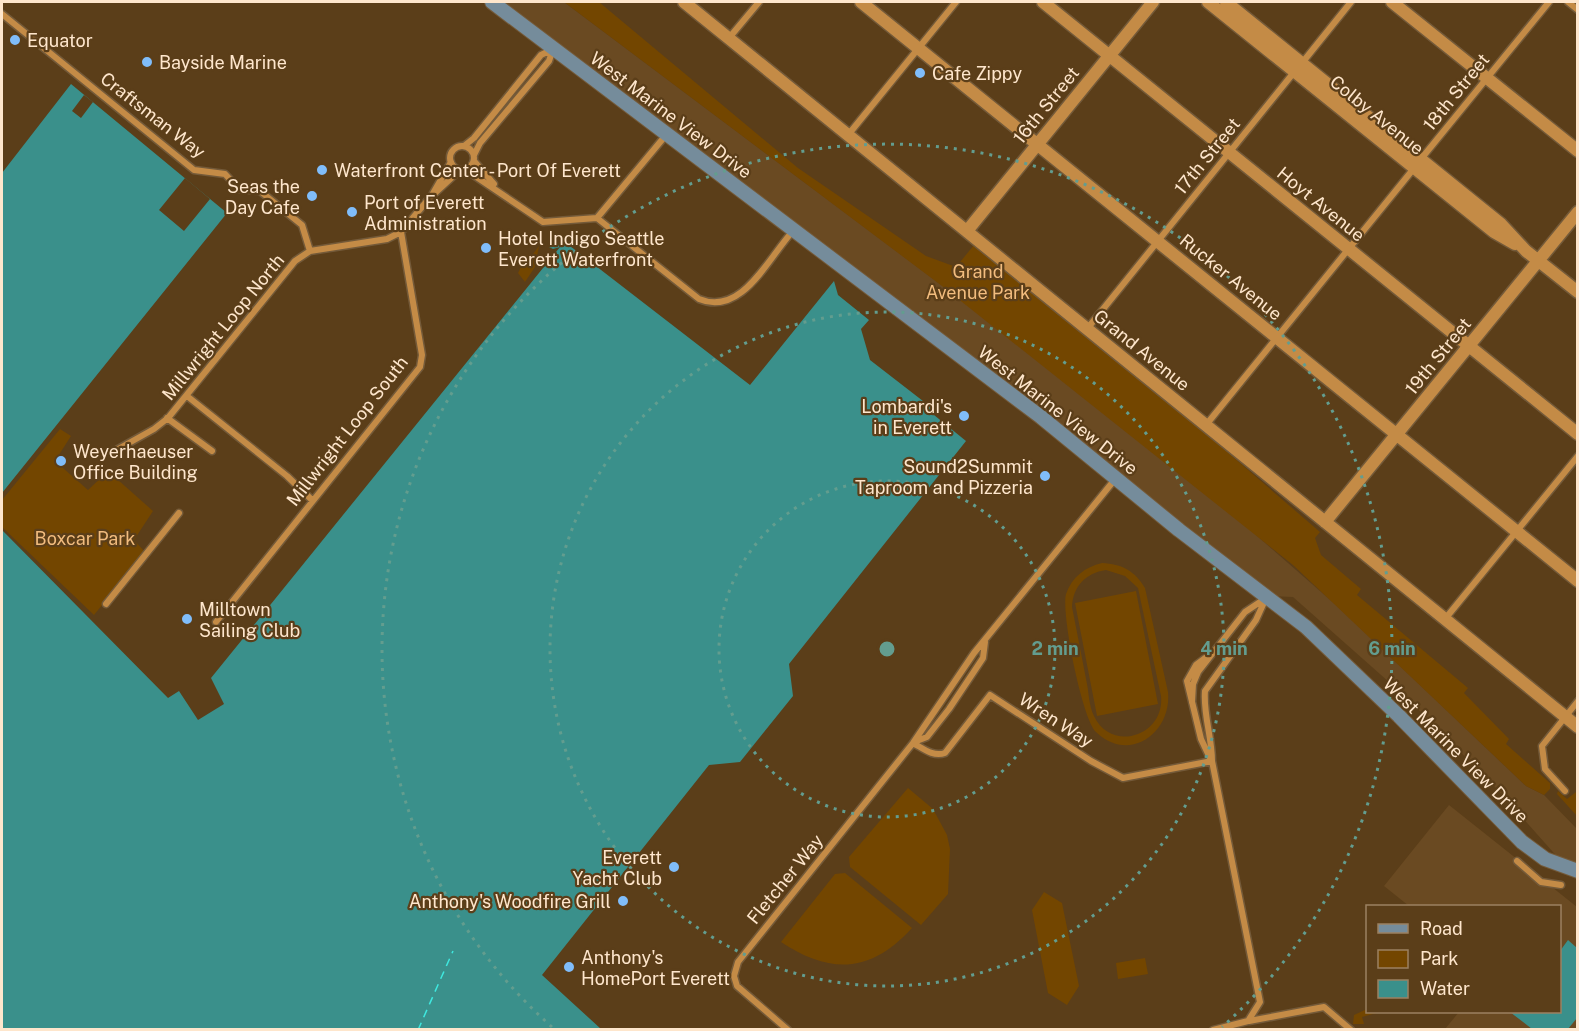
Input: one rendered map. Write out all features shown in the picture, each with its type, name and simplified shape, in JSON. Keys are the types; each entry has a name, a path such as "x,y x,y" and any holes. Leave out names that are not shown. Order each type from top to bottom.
{"main road":[{"name":"West Marine View Drive","path":"492,2 1041,417 1320,640 1509,831 1534,852 1560,866 1578,871"}],"street":[{"name":"Grand Avenue","path":"684,2 1578,727"},
{"path":"729,38 759,2"},
{"name":"Rucker Avenue","path":"861,2 1578,581"},
{"path":"848,135 956,2"},
{"name":"Hoyt Avenue","path":"1043,2 1578,434"},
{"name":"16th Street","path":"967,231 1154,2"},
{"name":"Colby Avenue","path":"1208,2 1298,67 1418,164 1501,224 1526,251 1578,292"},
{"name":"Colby Avenue","path":"1226,2 1298,67"},
{"name":"17th Street","path":"1087,329 1351,2"},
{"path":"1392,2 1578,151"},
{"name":"18th Street","path":"1206,426 1549,2"},
{"path":"1568,2 1578,10"},
{"name":"Craftsman Way","path":"2,14 194,170 225,174 239,189 260,191 296,219 305,232 310,250"},
{"path":"401,232 432,195 451,162 453,150 464,146 474,138 541,55 554,48"},
{"path":"432,195 474,158 480,143 549,61 554,48"},
{"path":"597,218 668,134"},
{"path":"464,146 470,149 474,158 498,189"},
{"path":"451,162 498,189 543,222 597,218 699,299 708,303 719,303 741,295 794,230"},
{"name":"19th Street","path":"1325,522 1578,212"},
{"name":"Millwright Loop North","path":"111,453 154,429 167,418 295,261 310,250 387,239 401,232"},
{"name":"Millwright Loop South","path":"216,622 420,367 422,355 401,232"},
{"path":"187,396 287,476 312,500"},
{"path":"167,418 212,451"},
{"path":"1445,619 1578,456"},
{"path":"914,743 985,642 1116,478"},
{"path":"106,604 179,513"},
{"path":"1212,761 1201,739 1187,690 1190,673 1206,655 1212,653 1245,612 1266,597"},
{"path":"1248,1021 1256,1012 1260,1002 1212,761 1212,739 1204,691 1256,620 1266,597"},
{"path":"914,743 927,737 949,709 983,658 985,642"},
{"name":"Wren Way","path":"914,743 928,752 938,755 945,753 990,695 1091,761 1123,778 1212,761"},
{"path":"1565,791 1545,769 1542,752 1547,738 1578,701"},
{"name":"Fletcher Way","path":"788,1029 737,986 734,976 738,962 914,743"},
{"path":"1516,861 1541,882 1561,885"},
{"path":"1213,1029 1324,1007 1351,1029"}],"shaded area":[{"path":"492,2 564,2 1143,436 1336,605 1526,786 1544,795 1577,829 1577,879 1495,787 1407,698 1293,597 1270,596"},
{"path":"1449,805 1577,907 1577,1029 1445,1029 1458,1013 1561,1013 1561,905 1408,905 1384,886"}],"green space":[{"name":"Grand Avenue Park","path":"564,2 599,2 798,168 926,256 956,267 974,245 1204,432 1320,532 1315,538 1321,555 1361,589 1357,595 1468,688 1464,693 1509,739 1506,744 1550,783 1550,789 1544,795 1526,786 1293,565 942,286"},
{"path":"539,246 535,267 525,282 518,273 527,255 533,254"},
{"name":"Boxcar Park","path":"60,429 71,436 55,461 88,490 108,471 153,511 134,540 145,552 94,615 2,527 2,500"},
{"path":"1102,563 1122,567 1137,577 1145,588 1168,692 1163,720 1156,731 1146,739 1134,744 1122,745 1109,741 1096,732 1090,723 1074,665 1065,605 1066,594 1076,578 1085,570","holes":["1106,570 1125,576 1138,588 1161,696 1160,710 1155,721 1146,730 1135,735 1124,736 1112,734 1102,727 1092,712 1072,607 1078,587 1092,574"]},
{"path":"1136,591 1158,704 1097,716 1075,603"},
{"path":"908,788 933,809 947,835 950,849 948,894 921,925 850,867 849,857"},
{"path":"1558,791 1567,799 1576,792 1577,816 1557,794"},
{"path":"845,873 912,928 897,943 881,954 866,961 850,964 834,964 817,960 781,942 835,874"},
{"path":"1044,892 1062,903 1079,986 1067,1005 1048,993 1032,910"},
{"path":"1145,958 1148,974 1118,979 1116,963"},
{"path":"1366,1009 1366,1013 1376,1013 1362,1017 1364,1024 1353,1024 1354,1015"}],"water":[{"path":"71,84 227,213 2,493 2,173"},
{"path":"567,238 570,246 750,385 834,281 838,295 869,320 861,329 870,360 932,408 934,415 966,441 789,664 793,696 740,762 709,765 542,975 601,1029 2,1029 2,530 168,698 179,691 198,720 224,704 211,678 560,247 553,249 549,247 549,242"},
{"path":"1568,940 1577,948 1577,1018 1568,1029 1532,1029 1511,1013 1561,1013 1561,950"}],"pier":[{"path":"84,95 93,102 81,118 72,111"},
{"path":"185,178 210,199 184,231 159,210"}],"ferry route":[{"path":"418,1030 453,951"}],"place":[{"name":"Equator","path":"15,40"},
{"name":"Bayside Marine","path":"147,62"},
{"name":"Cafe Zippy","path":"920,73"},
{"name":"Waterfront Center - Port Of Everett","path":"322,170"},
{"name":"Seas the Day Cafe","path":"312,196"},
{"name":"Port of Everett Administration","path":"352,212"},
{"name":"Hotel Indigo Seattle Everett Waterfront","path":"486,248"},
{"name":"Lombardi's in Everett","path":"964,416"},
{"name":"Weyerhaeuser Office Building","path":"61,461"},
{"name":"Sound2Summit Taproom and Pizzeria","path":"1045,476"},
{"name":"Milltown Sailing Club","path":"187,619"},
{"name":"Everett Yacht Club","path":"674,867"},
{"name":"Anthony's Woodfire Grill","path":"623,901"},
{"name":"Anthony's HomePort Everett","path":"569,967"}]}
